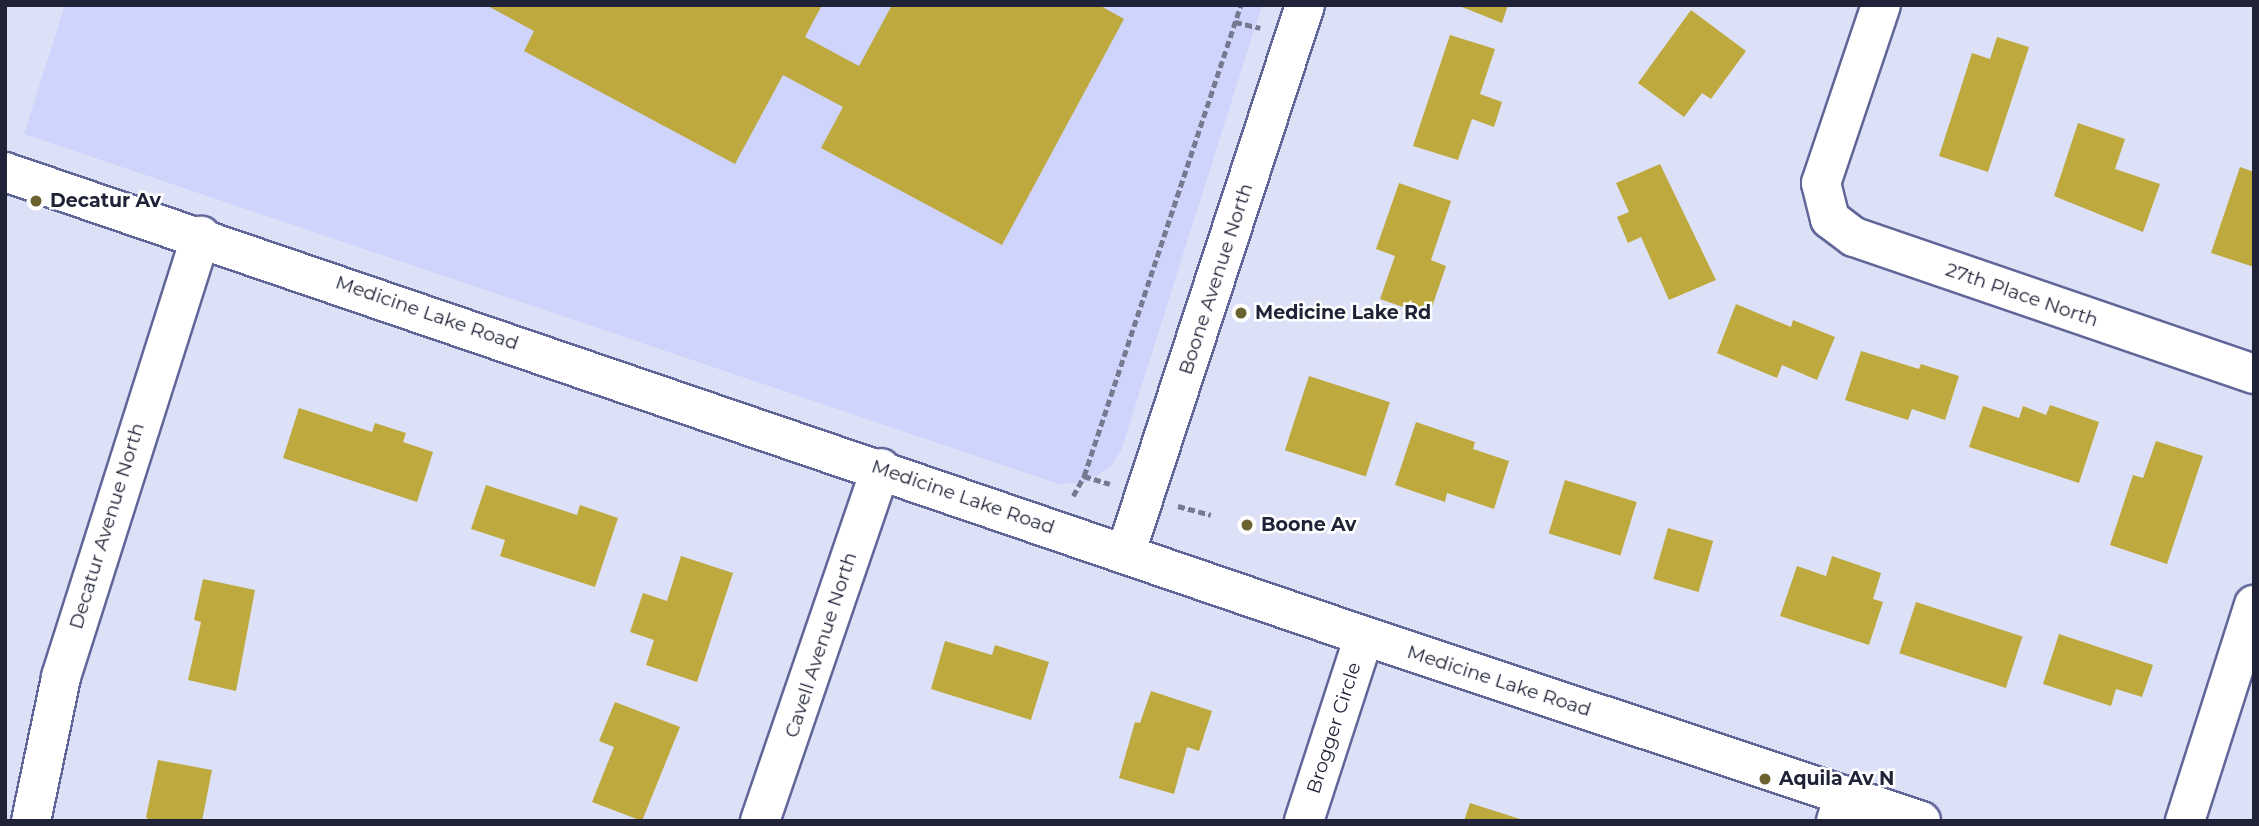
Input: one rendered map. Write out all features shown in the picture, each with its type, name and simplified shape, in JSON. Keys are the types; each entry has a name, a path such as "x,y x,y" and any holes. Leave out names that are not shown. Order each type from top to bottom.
{"street":[{"name":"Boone Avenue North","path":"1126,552 1305,5"},
{"name":"27th Place North","path":"1881,5 1821,183 1830,219 1854,237 2254,374"},
{"name":"Medicine Lake Road","path":"5,172 201,236 1126,552 1840,808 1921,821"},
{"name":"Decatur Avenue North","path":"31,821 61,677 201,236"},
{"name":"Cavell Avenue North","path":"760,821 881,468"},
{"path":"2185,821 2254,605"},
{"name":"Brogger Circle","path":"1304,821 1364,636"}],"path":[{"path":"1084,475 1241,5"}],"shaded area":[{"path":"65,5 1262,5 1121,451 1111,466 1087,482 1059,484 24,134"}],"building":[{"path":"486,5 822,5 805,37 859,66 892,5 1099,5 1124,19 1002,245 821,148 843,107 783,75 735,164 524,51 534,31"},
{"path":"1457,5 1508,5 1502,23"},
{"path":"1691,10 1746,51 1711,99 1702,93 1684,117 1638,83"},
{"path":"1450,35 1495,49 1480,94 1502,102 1494,127 1472,119 1458,160 1413,146"},
{"path":"1997,37 2029,47 1988,172 1939,156 1972,53 1990,59"},
{"path":"2078,123 2125,139 2115,169 2160,184 2143,232 2054,196"},
{"path":"1660,164 1716,280 1669,300 1641,237 1628,243 1617,217 1629,212 1616,183"},
{"path":"2240,167 2254,172 2254,267 2211,253"},
{"path":"1399,183 1451,201 1431,260 1446,266 1429,316 1380,299 1395,256 1376,249"},
{"path":"1736,304 1791,327 1793,320 1835,337 1817,380 1782,365 1777,378 1717,353"},
{"path":"1861,351 1919,369 1921,364 1959,376 1945,420 1912,409 1908,420 1845,400"},
{"path":"1309,376 1390,402 1366,476 1285,450"},
{"path":"2050,405 2099,422 2079,483 1969,447 1983,406 2019,418 2023,406 2046,415"},
{"path":"299,408 372,432 375,423 406,433 403,442 433,452 417,502 283,458"},
{"path":"1416,422 1475,442 1473,449 1509,461 1494,509 1447,493 1445,502 1395,485"},
{"path":"2156,441 2203,456 2167,564 2110,545 2133,475 2143,478"},
{"path":"1565,480 1637,502 1620,555 1549,534"},
{"path":"486,485 577,515 580,505 618,518 595,587 500,556 505,540 471,529"},
{"path":"1668,528 1713,541 1699,592 1653,579"},
{"path":"681,556 733,573 697,682 646,665 654,640 630,632 643,593 667,601"},
{"path":"1832,556 1881,573 1873,599 1883,602 1869,645 1780,616 1797,566 1826,576"},
{"path":"203,579 255,590 236,691 188,680 201,622 194,620"},
{"path":"1916,602 2023,637 2006,688 1899,653"},
{"path":"2059,634 2153,665 2142,697 2116,689 2111,706 2043,684"},
{"path":"945,641 992,655 995,645 1049,662 1031,720 931,689"},
{"path":"1151,691 1212,711 1199,751 1187,747 1174,794 1119,778 1135,722 1140,723"},
{"path":"615,702 680,727 642,821 592,802 614,747 599,741"},
{"path":"158,760 212,770 202,821 150,821 146,817"},
{"path":"1470,803 1523,820 1523,821 1464,821"}],"place":[{"name":"Decatur Av","path":"36,201"},
{"name":"Medicine Lake Rd","path":"1241,313"},
{"name":"Boone Av","path":"1247,525"},
{"name":"Aquila Av N","path":"1765,779"}]}
